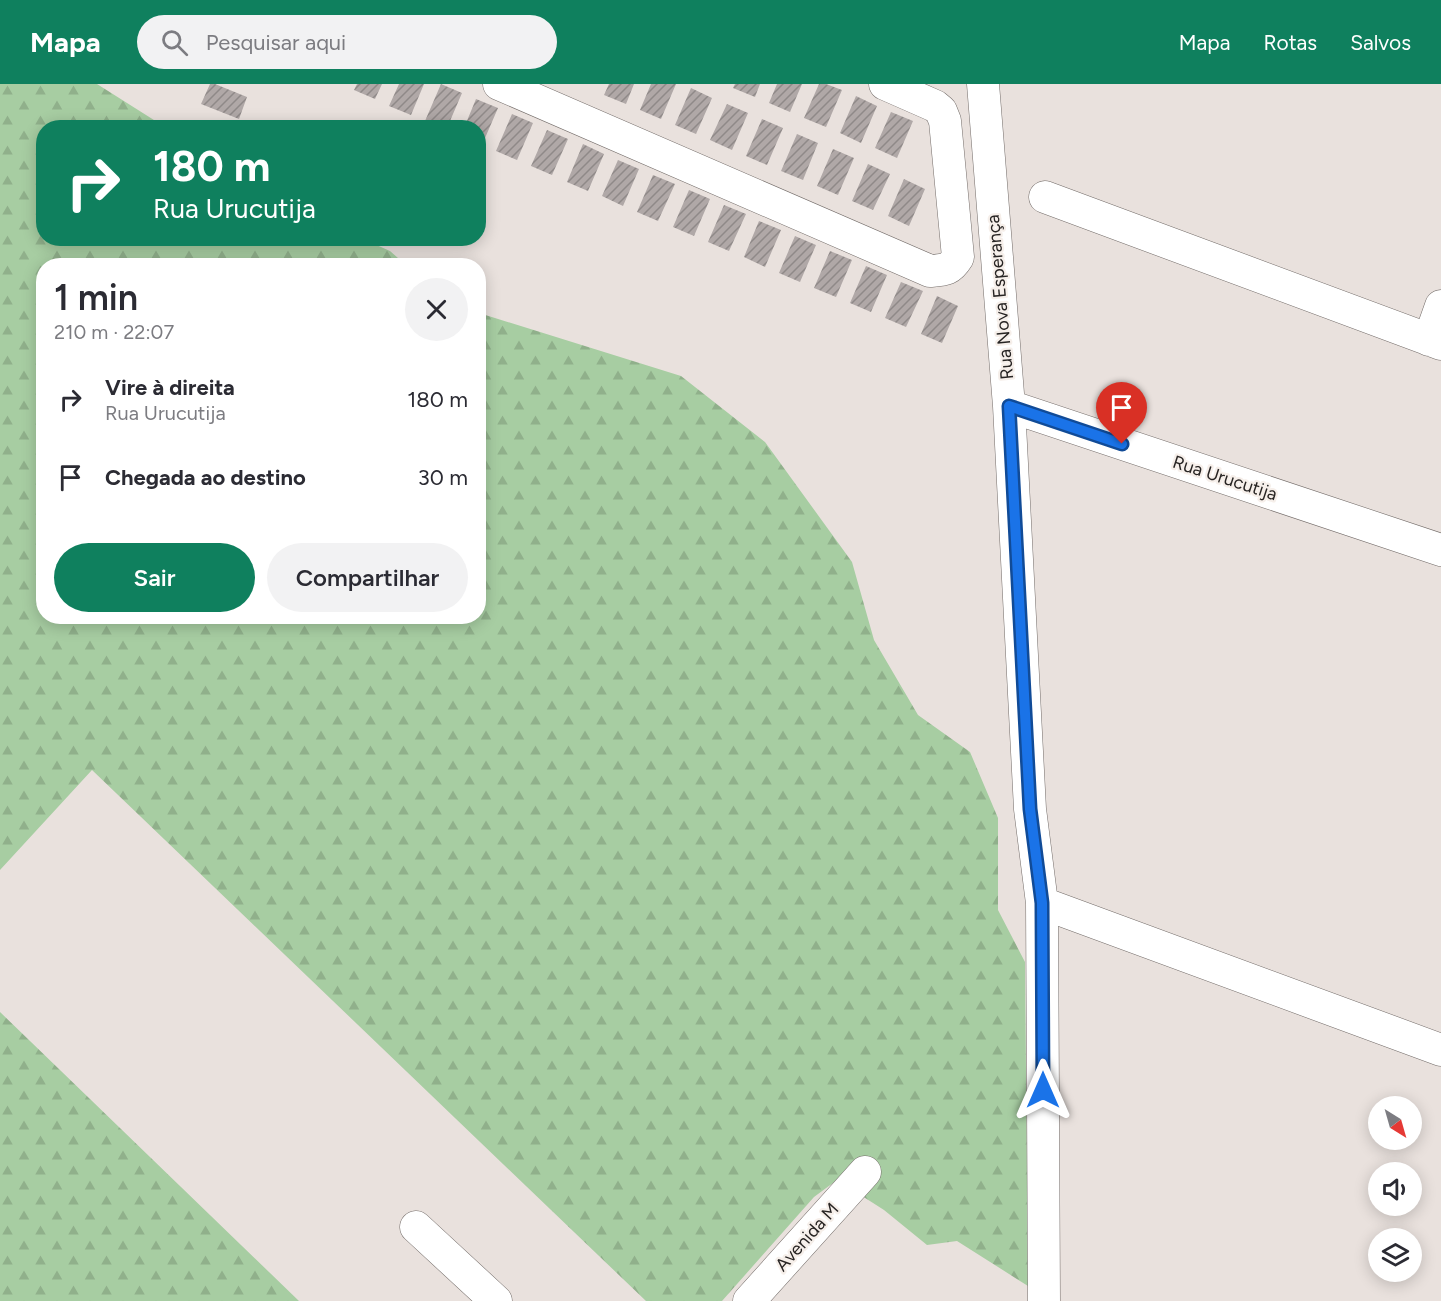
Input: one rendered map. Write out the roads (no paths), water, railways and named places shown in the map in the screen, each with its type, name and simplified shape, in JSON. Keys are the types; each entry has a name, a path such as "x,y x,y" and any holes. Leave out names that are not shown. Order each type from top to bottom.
{"street":[{"path":"499,84 930,271 942,270 953,265 958,257 945,121 941,111 935,106 885,84"},
{"name":"Rua Nova Esperança","path":"983,84 1009,406 1030,809 1042,903 1044,1301"},
{"path":"1045,197 1435,342 1441,306"},
{"name":"Rua Urucutija","path":"1009,406 1441,550"},
{"path":"1042,903 1441,1050"},
{"name":"Avenida M","path":"749,1301 865,1172"},
{"path":"416,1227 496,1301"}]}
